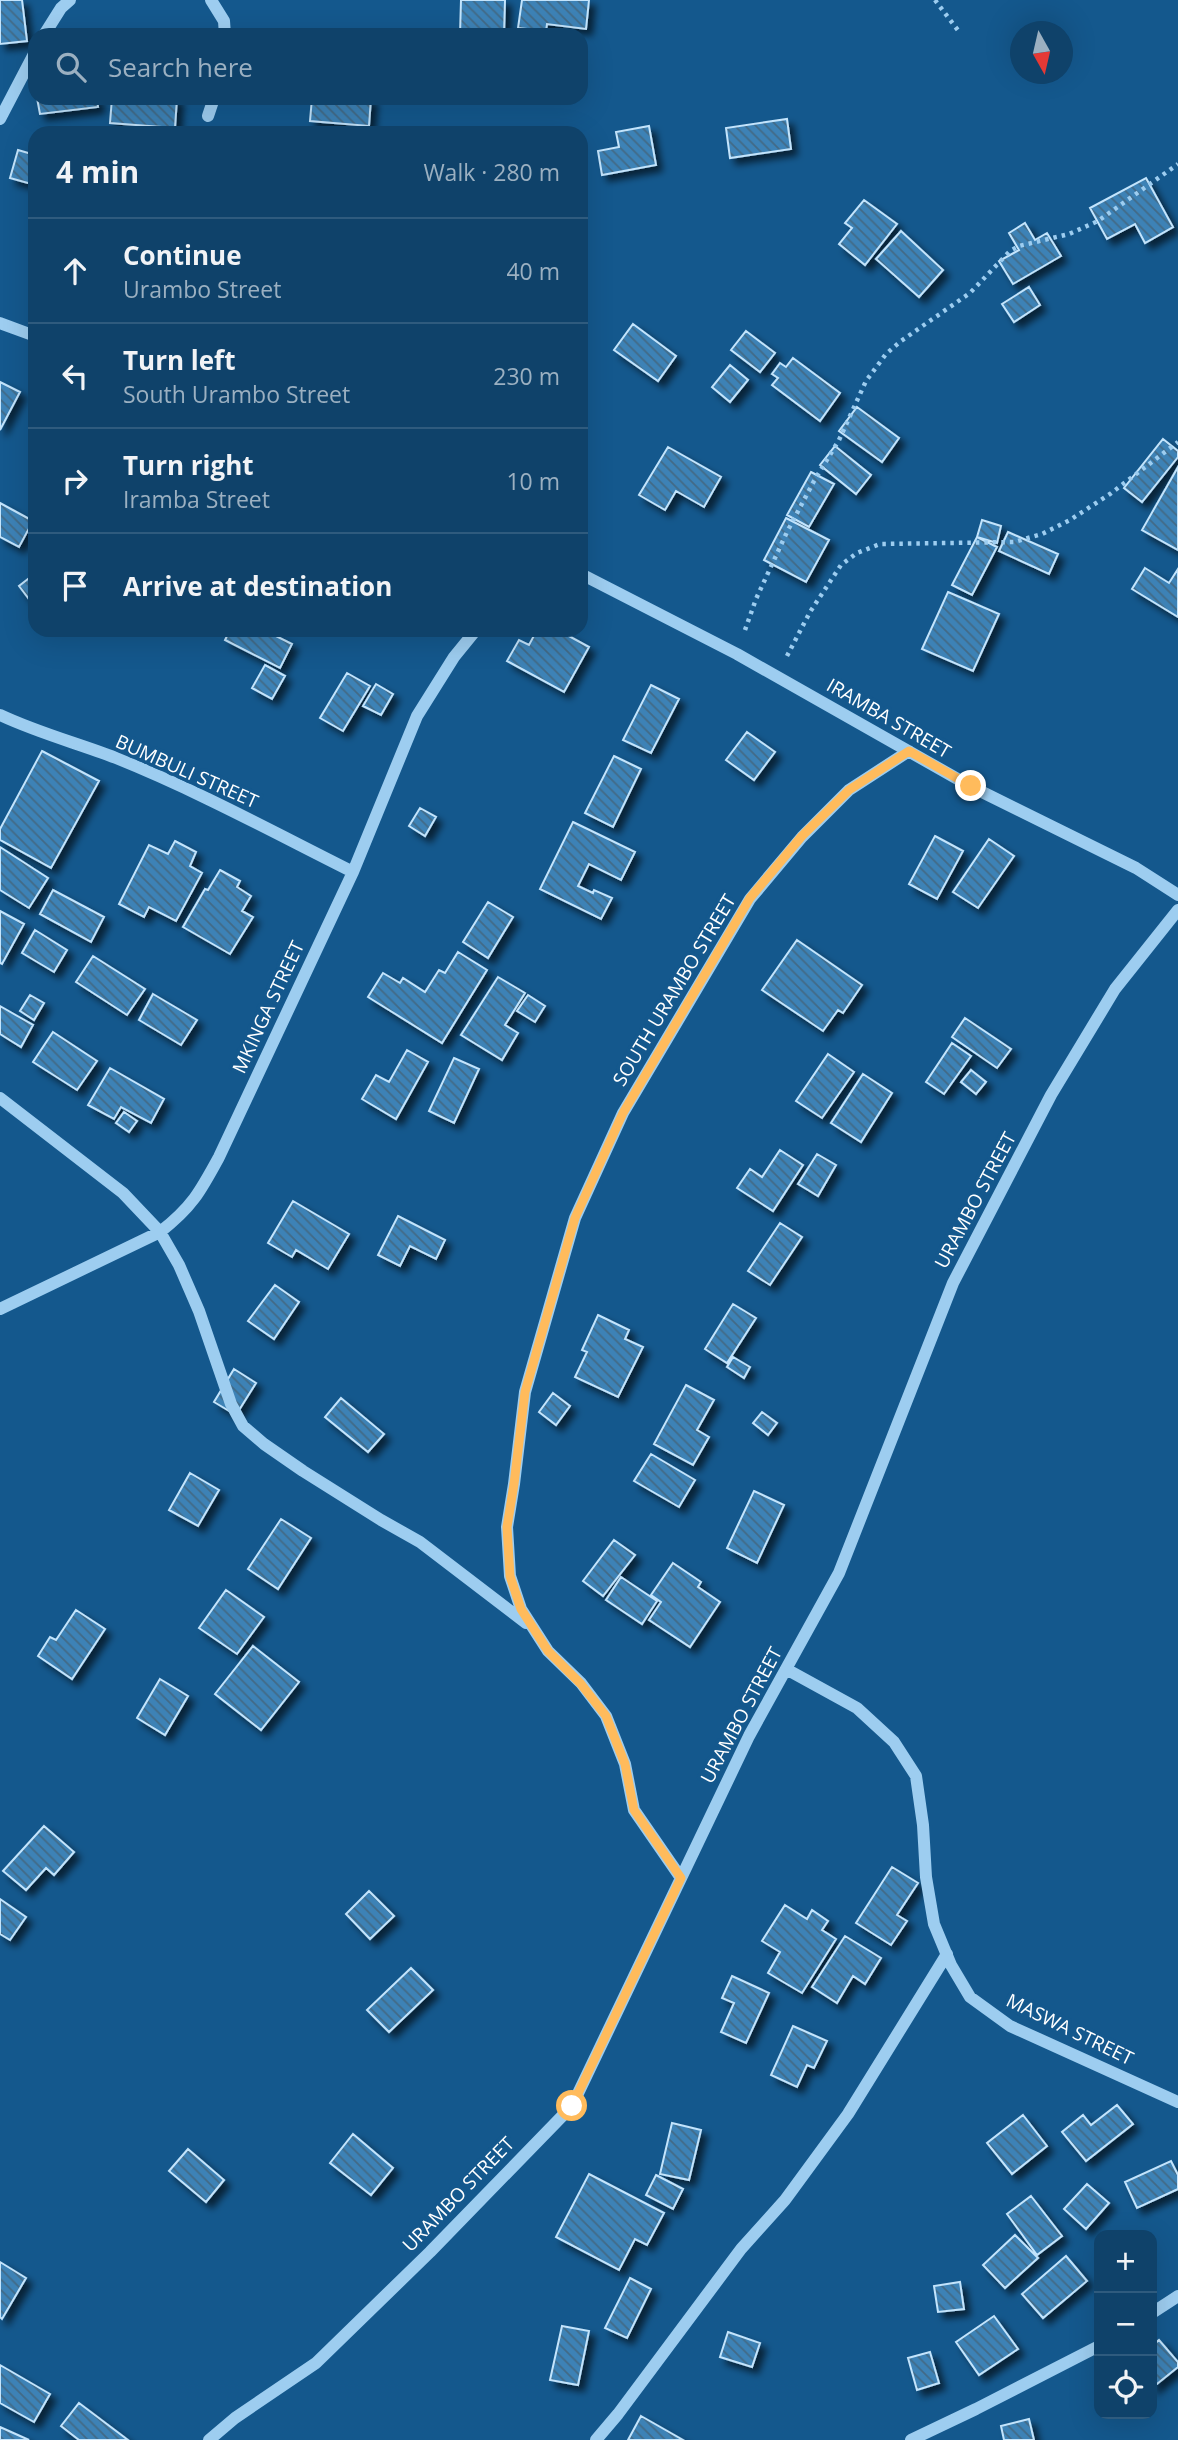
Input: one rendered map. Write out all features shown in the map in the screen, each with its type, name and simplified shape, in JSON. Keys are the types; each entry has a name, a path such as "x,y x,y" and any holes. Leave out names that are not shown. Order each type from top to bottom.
{"street":[{"path":"211,0 224,21 224,28"},
{"path":"48,28 64,3"},
{"path":"0,119 28,65"},
{"path":"208,116 212,105"},
{"path":"0,323 28,333"},
{"name":"IRAMBA STREET","path":"588,578 737,654 971,786 1136,868 1178,895"},
{"name":"MKINGA STREET","path":"0,1309 160,1232 183,1214 200,1193 354,872 417,716 454,657 470,637"},
{"name":"BUMBULI STREET","path":"0,715 35,731 115,758 210,800 354,872"},
{"name":"SOUTH URAMBO STREET","path":"681,1878 634,1810 625,1764 606,1716 581,1684 548,1651 521,1609 510,1576 507,1527 525,1392 575,1218 623,1113 750,898 802,836 849,790 909,751"},
{"name":"URAMBO STREET","path":"209,2440 235,2418 316,2363 430,2252 572,2106 749,1735 839,1573 953,1283 1058,1083 1115,989 1178,910"},
{"path":"0,1098 123,1193 160,1232 199,1311 231,1405 243,1426 303,1471 420,1542 535,1631"},
{"name":"MASWA STREET","path":"786,1669 857,1708 894,1742 916,1776 923,1825 926,1877 934,1924 970,1997 1010,2026 1178,2102"},
{"path":"596,2440 741,2249 785,2200 848,2114 947,1954"},
{"path":"1157,2310 1178,2295"},
{"path":"911,2440 1094,2349"}],"path":[{"path":"935,0 960,33"},
{"path":"737,654 757,599 787,532 839,440 866,381 886,354 971,293 1010,251 1069,234 1098,221 1178,164"},
{"path":"777,677 810,612 841,565 857,553 880,544 1014,542 1042,534 1070,520 1110,494 1178,442"}],"building":[{"path":"0,0 22,0 27,41 0,44"},
{"path":"461,0 505,0 504,28 460,28"},
{"path":"522,0 589,0 586,28 547,24 546,28 518,28"},
{"path":"38,105 98,105 98,107 40,114"},
{"path":"111,105 177,105 175,126 110,123"},
{"path":"311,105 370,105 369,126 310,121"},
{"path":"787,119 791,149 730,158 726,128"},
{"path":"649,126 656,165 602,175 598,151 619,147 616,132"},
{"path":"18,150 28,153 28,183 10,178"},
{"path":"1146,178 1173,227 1145,243 1135,224 1107,239 1090,208"},
{"path":"864,200 897,224 865,265 839,244 852,228 845,223"},
{"path":"1025,223 1035,240 1047,233 1061,256 1013,284 999,261 1019,250 1009,233"},
{"path":"901,231 943,270 919,297 876,259"},
{"path":"1029,287 1040,305 1014,322 1002,304"},
{"path":"633,324 676,356 658,381 614,350"},
{"path":"746,331 775,353 760,372 731,350"},
{"path":"793,358 840,393 820,421 772,385 778,378 772,374 780,363 786,367"},
{"path":"730,365 748,380 730,402 712,387"},
{"path":"0,382 20,392 0,430"},
{"path":"857,407 899,438 882,462 839,431"},
{"path":"1163,439 1178,451 1178,457 1142,502 1124,488"},
{"path":"835,446 871,475 856,494 820,465"},
{"path":"668,447 721,477 704,507 676,491 665,510 639,495"},
{"path":"1178,467 1178,550 1142,530"},
{"path":"811,472 834,484 809,527 787,515"},
{"path":"0,503 28,518 28,530 19,547 0,537"},
{"path":"786,518 829,540 806,582 764,560"},
{"path":"982,520 1001,526 997,543 977,537"},
{"path":"1008,532 1058,554 1049,574 999,551"},
{"path":"977,537 997,547 972,595 952,585"},
{"path":"1145,568 1169,583 1178,569 1178,617 1132,589"},
{"path":"28,579 28,598 19,586"},
{"path":"948,592 999,614 973,671 922,649"},
{"path":"226,637 278,637 292,644 280,668 225,640"},
{"path":"533,637 571,637 589,647 564,692 507,661 519,640 529,645"},
{"path":"265,665 285,676 272,699 252,688"},
{"path":"347,673 370,686 343,731 320,718"},
{"path":"376,684 393,694 381,715 363,706"},
{"path":"651,685 679,699 651,753 623,740"},
{"path":"747,732 775,752 754,780 726,760"},
{"path":"42,751 99,781 51,868 0,840 0,829"},
{"path":"614,756 641,769 613,827 585,813"},
{"path":"420,808 436,817 425,836 409,826"},
{"path":"573,822 635,852 621,880 589,864 578,886 612,898 601,919 540,889"},
{"path":"935,836 963,851 937,899 909,884"},
{"path":"989,839 1014,856 978,908 953,892"},
{"path":"175,841 196,852 190,866 202,873 176,921 149,907 144,917 119,904 149,845 168,854"},
{"path":"0,847 48,878 29,908 0,890"},
{"path":"220,870 240,881 237,887 251,896 242,911 253,917 230,954 183,927 205,889 208,890"},
{"path":"53,890 104,917 91,942 40,914"},
{"path":"488,902 513,917 488,958 463,942"},
{"path":"0,911 24,924 2,964 0,963"},
{"path":"35,930 67,950 54,972 22,953"},
{"path":"797,940 862,985 843,1013 838,1010 823,1031 762,990"},
{"path":"458,952 487,970 442,1043 368,997 383,973 400,983 403,978 425,992 439,970 445,973"},
{"path":"93,956 145,989 127,1015 76,982"},
{"path":"498,977 525,993 505,1025 518,1033 502,1060 461,1035"},
{"path":"153,994 197,1020 181,1045 139,1020"},
{"path":"30,995 44,1003 34,1020 20,1011"},
{"path":"528,995 545,1006 535,1022 517,1011"},
{"path":"0,1006 33,1025 21,1047 0,1034"},
{"path":"965,1018 1011,1049 997,1068 952,1037"},
{"path":"53,1032 97,1061 77,1090 33,1062"},
{"path":"952,1043 971,1056 944,1094 926,1082"},
{"path":"407,1050 428,1062 396,1119 362,1099 376,1075 389,1082"},
{"path":"828,1054 854,1072 822,1118 796,1101"},
{"path":"454,1058 479,1069 454,1123 429,1111"},
{"path":"110,1068 164,1099 151,1123 121,1107 114,1119 88,1105"},
{"path":"971,1070 986,1082 976,1094 961,1082"},
{"path":"863,1074 892,1093 861,1142 831,1123"},
{"path":"124,1112 137,1121 129,1132 116,1123"},
{"path":"780,1150 803,1165 773,1211 737,1188 750,1169 762,1177"},
{"path":"817,1154 836,1165 818,1196 798,1184"},
{"path":"293,1201 349,1234 328,1269 296,1250 292,1257 268,1243"},
{"path":"398,1216 445,1240 436,1259 410,1246 400,1266 378,1255"},
{"path":"780,1223 802,1237 770,1285 748,1271"},
{"path":"275,1285 299,1302 274,1339 248,1321"},
{"path":"733,1304 756,1318 727,1363 705,1349"},
{"path":"598,1315 629,1330 625,1339 643,1347 618,1397 575,1377 587,1352 582,1350"},
{"path":"733,1357 750,1367 744,1378 727,1367"},
{"path":"234,1369 256,1383 236,1415 214,1402"},
{"path":"686,1385 714,1400 697,1430 709,1437 693,1465 654,1444"},
{"path":"553,1393 570,1406 556,1425 539,1412"},
{"path":"341,1398 384,1434 368,1452 325,1417"},
{"path":"762,1412 777,1423 768,1435 753,1423"},
{"path":"651,1454 695,1480 679,1507 634,1481"},
{"path":"190,1473 219,1490 198,1526 169,1510"},
{"path":"754,1491 784,1505 757,1563 727,1548"},
{"path":"281,1519 311,1538 278,1589 248,1569"},
{"path":"614,1540 635,1555 603,1596 583,1581"},
{"path":"673,1563 701,1582 698,1587 720,1602 690,1647 649,1620 661,1602 651,1595"},
{"path":"621,1577 657,1601 642,1624 606,1600"},
{"path":"226,1590 264,1617 237,1654 199,1628"},
{"path":"76,1610 105,1629 72,1679 38,1656 50,1637 56,1640"},
{"path":"253,1646 299,1682 261,1730 215,1694"},
{"path":"160,1679 188,1696 165,1735 137,1718"},
{"path":"44,1826 74,1852 54,1875 46,1868 26,1890 3,1871"},
{"path":"892,1867 918,1883 897,1915 907,1921 891,1945 856,1923"},
{"path":"369,1891 394,1916 370,1939 346,1914"},
{"path":"0,1899 26,1917 10,1940 0,1934"},
{"path":"785,1905 807,1919 812,1910 828,1921 822,1930 836,1939 802,1993 768,1973 780,1952 762,1941"},
{"path":"845,1936 881,1958 865,1984 853,1976 837,2003 812,1987"},
{"path":"411,1968 433,1990 389,2032 367,2010"},
{"path":"732,1976 769,1993 746,2043 721,2032 734,2003 722,1998"},
{"path":"793,2026 827,2041 814,2068 807,2065 797,2087 771,2075"},
{"path":"1117,2105 1133,2124 1086,2161 1062,2132 1083,2115 1091,2125"},
{"path":"1023,2115 1047,2146 1012,2174 987,2143"},
{"path":"672,2123 701,2130 689,2180 660,2174"},
{"path":"353,2134 393,2168 371,2195 330,2163"},
{"path":"188,2149 224,2180 206,2202 169,2171"},
{"path":"1171,2161 1178,2175 1178,2189 1137,2208 1125,2182"},
{"path":"589,2174 664,2213 647,2245 635,2239 619,2270 556,2237"},
{"path":"656,2175 683,2189 673,2209 646,2195"},
{"path":"1087,2184 1109,2203 1086,2229 1064,2209"},
{"path":"1031,2196 1062,2236 1037,2255 1007,2214"},
{"path":"1015,2235 1038,2258 1005,2288 983,2265"},
{"path":"1066,2256 1087,2281 1043,2318 1022,2294"},
{"path":"0,2262 26,2278 2,2319 0,2317"},
{"path":"630,2278 651,2289 627,2338 605,2328"},
{"path":"960,2282 964,2309 938,2312 934,2286"},
{"path":"994,2316 1018,2349 979,2375 956,2342"},
{"path":"562,2326 589,2331 578,2385 550,2380"},
{"path":"728,2332 760,2343 752,2367 720,2357"},
{"path":"1159,2340 1178,2362 1178,2367 1157,2384 1157,2356"},
{"path":"930,2352 939,2383 917,2390 908,2358"},
{"path":"0,2365 50,2394 34,2422 0,2403"},
{"path":"79,2403 128,2440 79,2440 61,2426"},
{"path":"641,2416 683,2440 628,2440"},
{"path":"1029,2419 1034,2440 1004,2440 1001,2426"},
{"path":"0,2427 29,2440 0,2440"}],"route":[{"path":"572,2106 681,1878 634,1810 625,1764 606,1716 581,1684 548,1651 521,1609 510,1576 507,1527 525,1392 575,1218 623,1113 750,898 802,836 849,790 909,751 971,786"}]}
